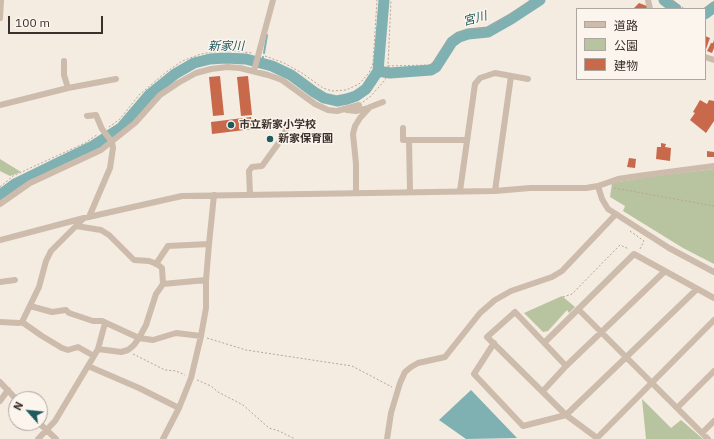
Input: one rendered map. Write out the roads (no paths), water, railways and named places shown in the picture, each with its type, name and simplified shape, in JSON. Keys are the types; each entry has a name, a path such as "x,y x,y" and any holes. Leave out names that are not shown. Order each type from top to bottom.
{"street":[{"path":"0,18 1,0"},
{"path":"254,71 273,0"},
{"path":"64,61 64,74 68,88"},
{"path":"0,204 30,183 101,150 135,123 160,95 196,73 211,69 227,68 254,71 282,80 315,104 328,110 364,110 383,102"},
{"path":"460,191 475,84 480,78 495,73 528,79"},
{"path":"495,191 511,76"},
{"path":"0,105 68,88 116,79"},
{"path":"345,110 359,105"},
{"path":"356,192 356,164 353,134 355,126 360,118 370,108"},
{"path":"22,322 39,287 46,261 51,251 86,217 110,168 112,142 103,130 96,115 87,116"},
{"path":"250,195 249,171 252,167 262,166 283,137 287,127"},
{"path":"403,128 403,140 467,140"},
{"path":"409,140 410,191"},
{"path":"0,240 86,217 182,196 586,188 598,186 618,179 714,166"},
{"path":"598,186 602,199 608,209 669,248 714,272"},
{"path":"163,439 179,408 191,378 201,336 206,308 206,280 214,195"},
{"path":"387,439 391,413 398,390 406,372 411,367 418,363 445,356 480,313 495,300 511,291 552,277 562,271 616,214"},
{"path":"76,226 101,230 114,240 134,260 149,261 162,268 163,284 156,294 140,338 127,351 113,352 98,349"},
{"path":"156,264 168,246 209,244"},
{"path":"545,342 636,253 664,272 714,298"},
{"path":"543,391 566,366 664,272"},
{"path":"0,282 15,280"},
{"path":"163,284 206,280"},
{"path":"494,343 474,374 524,426 566,415 697,289"},
{"path":"30,306 52,312 66,310 69,313 93,321 105,323 140,338 153,340 176,333 201,336"},
{"path":"578,309 708,439"},
{"path":"566,366 545,342 515,312 487,336 566,415 597,438 714,320"},
{"path":"0,322 22,322 62,348 68,350 78,347 94,356"},
{"path":"48,429 55,421 98,349 105,323"},
{"path":"88,366 139,388 179,408"},
{"path":"676,408 714,371"},
{"path":"0,382 8,390 0,401"},
{"path":"702,433 714,421"},
{"path":"38,439 46,431"},
{"path":"48,431 56,439"}],"water":[{"path":"471,390 517,438 466,439 439,420"}],"waterway":[{"name":"新家川","path":"0,195 15,184 93,146 121,128 149,95 175,74 194,63 210,59 246,59 272,66 291,75 324,98 337,101 356,96 366,89 378,71 384,0"},
{"name":"宮川","path":"378,71 390,73 431,70 436,67 452,42 459,37 468,34 488,32 540,0"},
{"name":"宮川","path":"664,0 675,8"},
{"name":"宮川","path":"706,13 714,7"},
{"path":"264,53 267,35"},
{"name":"新家川","path":"262,63 263,57"}],"place":[{"name":"市立新家小学校","path":"231,125"},
{"name":"新家保育園","path":"270,139"}]}
